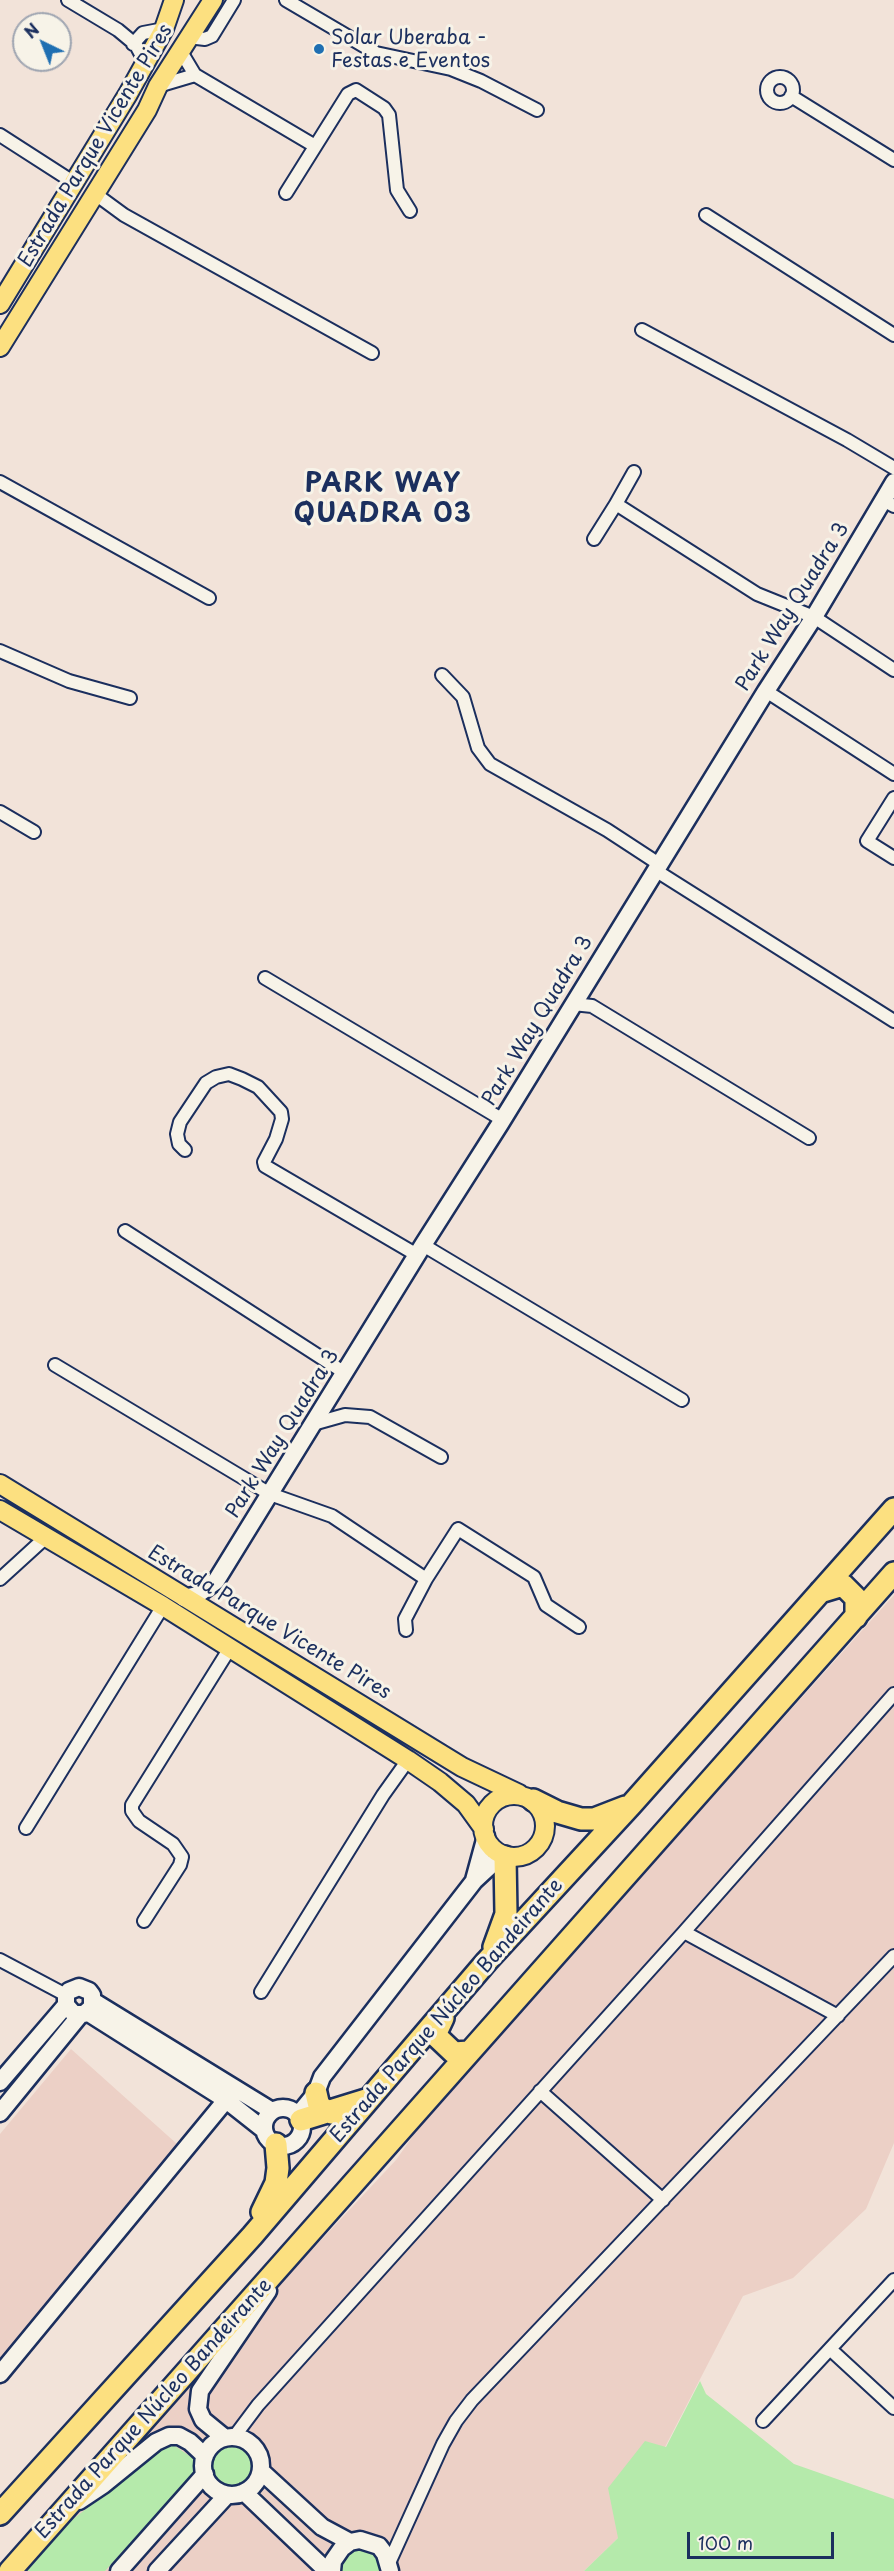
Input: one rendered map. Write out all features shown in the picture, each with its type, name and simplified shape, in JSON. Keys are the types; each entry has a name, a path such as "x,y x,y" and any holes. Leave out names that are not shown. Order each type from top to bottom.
{"highway":[{"name":"Estrada Parque Núcleo Bandeirante","path":"0,2514 252,2236 446,2012 487,1961 631,1805 894,1509"},
{"name":"Estrada Parque Núcleo Bandeirante","path":"10,2571 894,1573"},
{"path":"820,1592 843,1585 856,1598 856,1617"},
{"path":"526,1797 557,1812 581,1819 606,1815 631,1805"},
{"path":"487,1961 501,1933 506,1914 503,1856"},
{"path":"446,2012 435,2035 454,2053 469,2052"},
{"path":"319,2085 319,2106 331,2113"},
{"path":"296,2115 331,2113 370,2099"},
{"path":"252,2236 276,2183 278,2168 270,2137"}],"main road":[{"name":"Estrada Parque Vicente Pires","path":"0,304 128,94 164,29 174,0"},
{"name":"Estrada Parque Vicente Pires","path":"0,347 94,192 147,110 158,86 213,0"},
{"name":"Estrada Parque Vicente Pires","path":"0,1484 462,1767 526,1797"},
{"name":"Estrada Parque Vicente Pires","path":"0,1510 163,1606 440,1782 466,1804 485,1832 489,1846 503,1856"},
{"path":"485,1832 486,1813 496,1800 511,1794 526,1797 543,1813 545,1821 543,1836 535,1849 514,1858 503,1856"}],"street":[{"path":"68,0 117,30 136,45 145,62"},
{"path":"234,0 212,36 184,44 195,75 315,146"},
{"path":"286,0 376,53 451,69 481,81 537,110"},
{"path":"133,44 143,33 164,29"},
{"path":"158,86 195,75"},
{"path":"286,192 348,94 353,90 384,108 389,115 397,190 410,211"},
{"path":"791,96 894,160"},
{"path":"0,135 73,182"},
{"path":"94,192 124,215 372,353"},
{"path":"706,215 894,335"},
{"path":"642,330 894,468"},
{"path":"594,539 634,471"},
{"path":"0,482 209,598"},
{"name":"Park Way Quadra 3","path":"184,1598 197,1595 216,1581 766,691 889,503 894,482"},
{"path":"616,504 757,594 814,617 894,670"},
{"path":"0,651 54,675 130,698"},
{"path":"442,675 463,697 478,748 490,764 607,830 657,867 894,1021"},
{"path":"766,691 894,774"},
{"path":"894,798 867,841 894,858"},
{"path":"0,812 34,832"},
{"path":"265,978 503,1120"},
{"path":"583,988 592,1006"},
{"path":"573,1004 592,1006 809,1138"},
{"path":"185,1150 179,1144 177,1134 180,1122 206,1083 216,1077 229,1074 243,1078 258,1087 281,1112 282,1119 276,1139 264,1162 265,1166 420,1250 682,1400"},
{"path":"125,1231 345,1373"},
{"path":"55,1365 270,1494 332,1516 426,1579"},
{"path":"314,1424 345,1415 370,1417 441,1457"},
{"path":"406,1630 405,1619 426,1579 458,1529 534,1577 546,1605 579,1627"},
{"path":"0,1579 45,1538"},
{"name":"Park Way Quadra 3","path":"215,1614 213,1603 216,1581"},
{"path":"26,1828 163,1606"},
{"path":"144,1921 180,1865 182,1857 173,1844 139,1821 132,1811 132,1805 230,1648"},
{"path":"327,2571 279,2524 236,2493 213,2488 205,2474 205,2456 217,2442 229,2437 892,1699"},
{"path":"261,1992 383,1795 408,1760"},
{"path":"474,1881 485,1832"},
{"path":"296,2115 474,1881 503,1856"},
{"path":"684,1932 838,2016"},
{"path":"389,2567 456,2421 495,2376 894,1956"},
{"path":"0,1960 66,2000 74,2014 87,2009 272,2111 296,2115"},
{"path":"0,2082 74,1988 79,1987 89,1991 87,2009 0,2113"},
{"path":"87,2009 226,2100 270,2137 287,2145 296,2140 301,2131 296,2115"},
{"path":"14,2065 29,2078"},
{"path":"540,2091 663,2200"},
{"path":"0,2374 226,2100"},
{"path":"270,2137 266,2120 272,2111"},
{"path":"157,2571 236,2493 258,2480 261,2471 260,2455 249,2442 229,2437 203,2420 198,2409 200,2391 292,2253"},
{"path":"763,2421 894,2280"},
{"path":"830,2349 894,2408"},
{"path":"66,2510 103,2485 156,2442 168,2436 179,2436 190,2442 205,2456"},
{"path":"261,2471 322,2528 350,2542 370,2542 379,2546 389,2567"},
{"path":"118,2571 205,2474"},
{"path":"279,2524 296,2505"},
{"path":"332,2571 337,2554 350,2542"}],"shaded area":[{"path":"894,1595 894,2143 866,2209 793,2278 743,2296 618,2538 584,2571 20,2571 194,2376 396,2160 434,2106"},
{"path":"71,2049 177,2144 0,2363 0,2134"}],"green space":[{"path":"700,2381 706,2394 794,2464 894,2499 894,2571 584,2571 618,2538 608,2488 645,2441 666,2447"},
{"path":"166,2446 175,2446 191,2457 195,2461 195,2471 105,2571 20,2571 49,2538"},
{"path":"230,2446 245,2453 252,2468 245,2483 230,2490 215,2483 208,2468 215,2453"},
{"path":"355,2546 376,2553 382,2571 337,2571 338,2560"}],"place":[{"name":"Solar Uberaba - Festas e Eventos","path":"319,49"}],"district":[{"name":"PARK WAY QUADRA 03","path":"383,500"}]}
